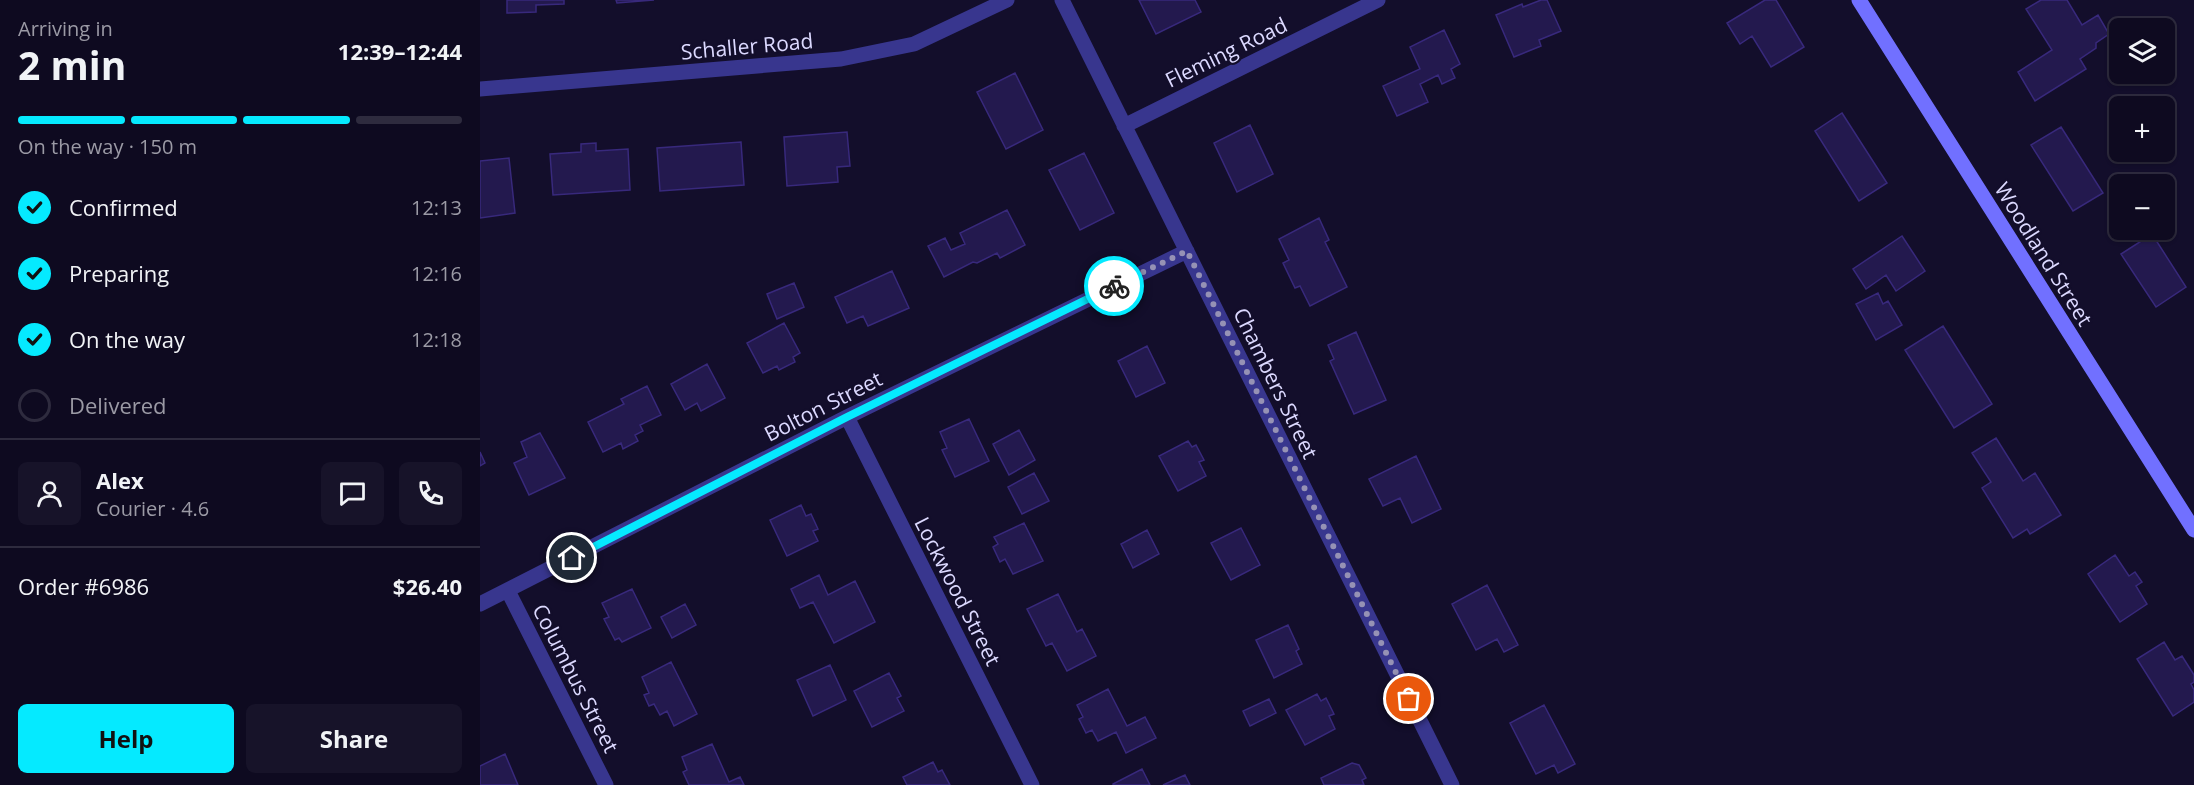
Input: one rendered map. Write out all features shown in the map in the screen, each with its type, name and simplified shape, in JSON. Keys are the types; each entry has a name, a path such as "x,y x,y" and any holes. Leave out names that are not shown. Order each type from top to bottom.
{"street":[{"name":"Schaller Road","path":"480,89 842,59 914,44 1007,0"},
{"name":"Chambers Street","path":"1062,0 1452,785"},
{"name":"Fleming Road","path":"1124,126 1378,0"},
{"name":"Woodland Street","path":"1859,0 2194,530"},
{"name":"Bolton Street","path":"480,604 847,417 1187,251"},
{"name":"Lockwood Street","path":"847,417 1032,785"},
{"name":"Columbus Street","path":"508,591 606,785"}],"building":[{"path":"507,0 564,0 564,4 536,5 536,12 507,13"},
{"path":"616,0 654,0 617,3"},
{"path":"1139,0 1195,0 1201,12 1156,34"},
{"path":"1547,0 1561,31 1539,40 1541,46 1514,57 1496,15 1522,4 1523,7"},
{"path":"1765,0 1776,0 1804,47 1771,67 1752,36 1740,44 1727,23"},
{"path":"2041,0 2067,0 2082,25 2098,15 2109,34 2096,43 2096,48 2080,59 2086,69 2035,101 2018,72 2052,50 2026,9"},
{"path":"1444,30 1460,64 1451,69 1455,78 1442,84 1438,75 1420,84 1428,102 1397,116 1383,86 1420,69 1410,47"},
{"path":"1015,73 1043,130 1006,149 977,92"},
{"path":"1842,113 1887,183 1859,201 1815,131"},
{"path":"1250,125 1273,174 1237,192 1214,143"},
{"path":"2061,127 2103,193 2073,211 2031,145"},
{"path":"847,132 850,166 837,167 838,182 787,186 784,137"},
{"path":"741,142 744,185 660,191 657,148"},
{"path":"596,143 596,151 628,149 630,190 553,195 550,154 581,152 581,144"},
{"path":"1084,153 1114,213 1080,230 1049,170"},
{"path":"509,158 515,213 480,218 480,161"},
{"path":"1007,210 1025,245 1000,258 997,253 977,263 973,262 944,277 928,246 945,238 951,250 965,244 960,233"},
{"path":"1319,218 1329,240 1325,242 1347,287 1310,306 1300,286 1295,288 1283,263 1289,260 1279,239"},
{"path":"1902,236 1925,271 1896,291 1886,275 1866,289 1853,269"},
{"path":"2143,240 2156,240 2186,287 2156,307 2121,254"},
{"path":"892,271 909,308 868,326 863,316 847,323 835,297"},
{"path":"794,283 804,307 777,319 767,294"},
{"path":"1878,293 1883,304 1888,301 1902,325 1876,340 1856,304"},
{"path":"784,323 800,353 793,357 795,362 779,370 777,366 763,373 747,343"},
{"path":"1943,326 1992,404 1954,428 1905,350"},
{"path":"1356,332 1386,400 1354,414 1330,361 1334,359 1328,345"},
{"path":"1147,346 1165,383 1136,397 1118,361"},
{"path":"707,364 725,398 701,411 697,403 685,410 671,384"},
{"path":"647,386 661,415 640,425 643,431 635,435 638,441 623,449 621,443 603,452 588,422 624,404 621,399"},
{"path":"969,419 989,461 955,477 942,450 947,448 940,432"},
{"path":"1019,430 1035,460 1009,475 993,444"},
{"path":"540,433 565,478 529,495 514,463 527,457 521,442"},
{"path":"1996,438 2023,481 2035,473 2061,515 2030,534 2027,529 2013,538 1982,488 1991,482 1972,453"},
{"path":"1188,441 1192,447 1196,445 1204,460 1199,462 1206,476 1178,491 1159,456"},
{"path":"480,452 485,463 480,466"},
{"path":"1416,456 1441,509 1412,523 1400,498 1383,506 1369,479"},
{"path":"1034,473 1049,501 1022,514 1008,487"},
{"path":"801,505 806,516 811,514 818,529 813,531 818,541 787,556 770,520"},
{"path":"1024,523 1043,561 1013,574 1005,559 1000,562 993,547 998,544 994,537"},
{"path":"1241,528 1260,565 1231,580 1211,543"},
{"path":"1147,530 1159,554 1133,568 1121,544"},
{"path":"2115,555 2129,576 2135,572 2142,582 2136,586 2147,604 2120,622 2088,574"},
{"path":"819,575 828,595 855,581 875,622 834,643 813,602 800,608 791,589"},
{"path":"1487,585 1518,645 1504,652 1497,639 1476,650 1452,604"},
{"path":"632,589 651,628 622,642 619,638 615,640 604,619 609,617 602,603"},
{"path":"1058,594 1077,632 1082,629 1096,656 1067,671 1052,643 1046,646 1027,609"},
{"path":"685,604 696,625 672,638 661,617"},
{"path":"1288,625 1299,649 1296,651 1302,664 1274,678 1256,640"},
{"path":"2164,642 2175,660 2182,656 2194,675 2194,682 2191,684 2194,690 2194,702 2173,716 2137,659"},
{"path":"671,662 697,714 674,726 667,711 660,715 654,704 649,706 644,695 649,693 642,677"},
{"path":"830,665 846,700 813,716 797,680"},
{"path":"889,673 901,696 897,698 904,711 872,727 854,691"},
{"path":"1108,689 1127,726 1145,717 1156,738 1126,753 1116,732 1098,741 1092,730 1086,733 1079,719 1083,717 1077,705"},
{"path":"1317,694 1321,701 1326,698 1334,714 1329,716 1335,729 1305,745 1286,710"},
{"path":"1269,699 1276,713 1250,726 1243,711"},
{"path":"1544,705 1575,764 1558,773 1554,765 1536,774 1510,723"},
{"path":"712,744 729,782 740,777 744,785 689,785 683,772 687,770 682,757"},
{"path":"505,754 518,785 480,785 480,766"},
{"path":"933,762 938,772 942,770 950,785 907,785 903,777"},
{"path":"1352,763 1359,765 1366,778 1362,780 1364,785 1324,785 1321,778"},
{"path":"1142,769 1150,785 1113,785 1113,784"},
{"path":"1185,775 1190,785 1163,785"}],"way so far":[{"path":"1114,286 1187,251 1409,699"}],"route":[{"path":"572,558 847,417 1114,286"}]}
